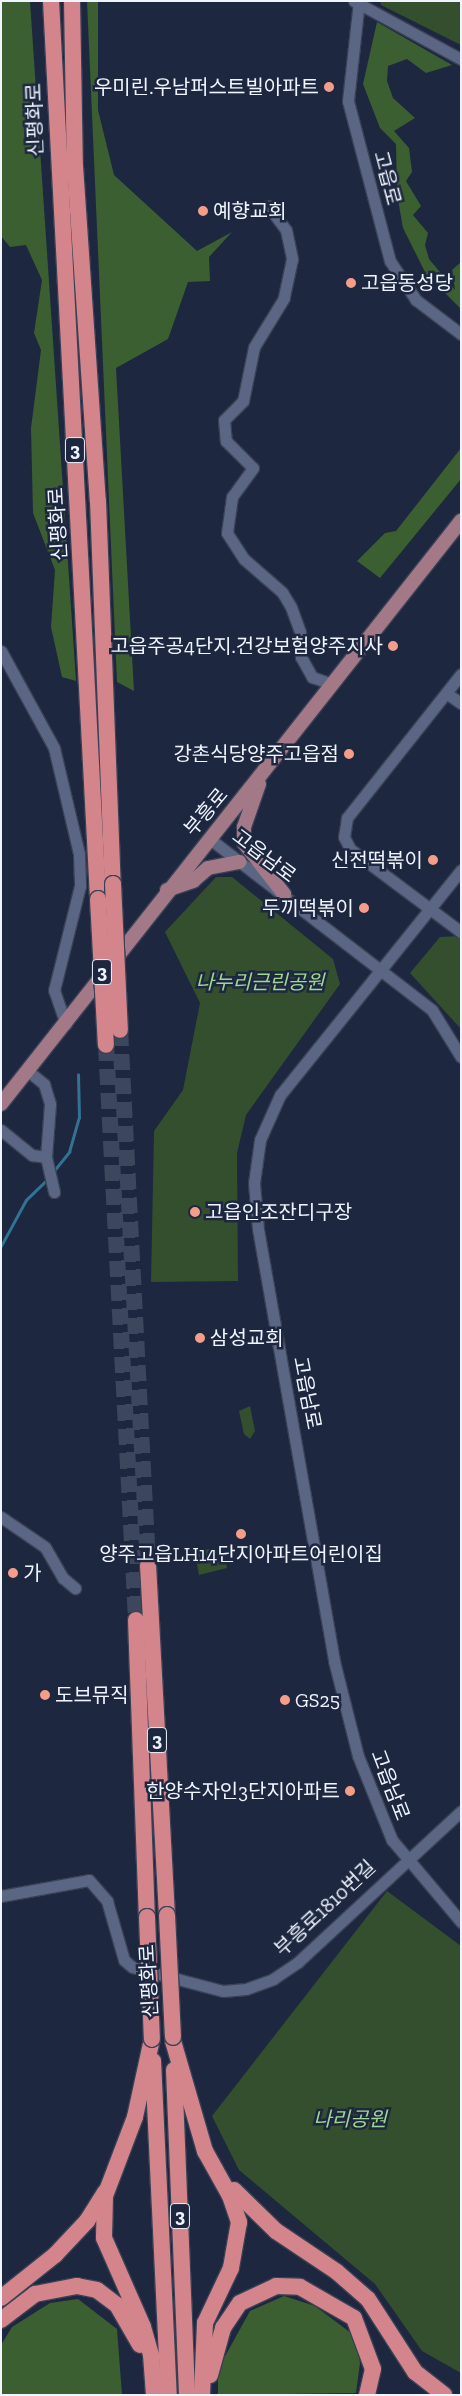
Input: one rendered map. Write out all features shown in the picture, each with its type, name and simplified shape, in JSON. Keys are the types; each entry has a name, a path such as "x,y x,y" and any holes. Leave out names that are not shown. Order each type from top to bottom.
{"highway":[{"path":"44,1 55,87"},
{"name":"신평화로","path":"51,1 106,1045"},
{"name":"신평화로","path":"72,1 75,166 98,500 120,1030"},
{"name":"신평화로","path":"148,1566 173,2039 187,2395"},
{"name":"신평화로","path":"136,1620 152,2039 169,2395"},
{"path":"152,2039 135,2117 106,2196 104,2238 143,2327 151,2355 154,2395"},
{"path":"173,2039 210,2161 239,2222 231,2268 205,2323 202,2395"},
{"path":"210,2161 253,2211 368,2299 415,2372 444,2395"},
{"path":"1,2298 87,2221 111,2182"},
{"path":"1,2320 35,2294 77,2286 97,2290 117,2305 139,2342 154,2395"},
{"path":"208,2395 212,2357 223,2328 240,2303 276,2286 300,2287 354,2318 373,2369 367,2395"}],"main road":[{"name":"부흥로","path":"1,1104 66,1024 166,891 261,776 461,521"},
{"path":"261,776 244,827 244,843 284,894"},
{"path":"166,891 193,881 208,868 239,862"}],"street":[{"path":"357,2 461,59"},
{"name":"고읍로","path":"357,2 348,101 390,261 416,300 461,334"},
{"path":"268,206 286,230 292,259 284,298 254,347 243,401 224,420 226,440 253,468 232,497 227,534 244,559 282,592 291,607 300,632 301,657 312,677 332,684"},
{"path":"1,651 54,748 79,854 80,886 54,990 66,1024"},
{"path":"461,674 347,818 344,837 350,849 428,910 461,932"},
{"path":"446,693 461,703"},
{"name":"고읍남로","path":"210,839 380,968 280,1095 260,1140 254,1196 334,1661 368,1789 404,1860 461,1922"},
{"path":"461,870 380,968 432,1010 461,1056"},
{"path":"28,1071 44,1084 50,1104 46,1157 54,1192"},
{"path":"1,1130 32,1155 46,1157"},
{"path":"1,1517 45,1547 63,1578 75,1588"},
{"path":"404,1860 461,1811"},
{"name":"부흥로1810번길","path":"1,1896 89,1880 107,1901 124,1960 132,1967 186,1984 238,1990 273,1979 298,1962 404,1860"}],"green space":[{"path":"1,1 30,1 76,681 62,677 51,627 55,570 33,513 31,428 41,350 34,333 42,280 26,245 10,247 1,236"},
{"path":"87,1 98,1 98,110 114,175 197,251 232,232 209,257 210,281 188,282 168,339 116,368 134,691 117,682"},
{"path":"380,1 461,1 461,45 381,5"},
{"path":"377,22 452,65 426,73 407,59 388,66 387,81 393,98 415,118 394,131 409,148 412,172 406,181 421,206 413,215 428,233 425,245 429,259 455,290 452,270 461,262 461,309 426,274 403,228 397,194 396,144 380,128 363,84"},
{"path":"461,448 461,479 380,578 357,561 385,533 396,531"},
{"name":"나누리근린공원","path":"216,877 232,877 333,959 340,984 246,1115 237,1153 238,1281 151,1282 154,1131 183,1090 200,1003 165,932"},
{"path":"461,936 461,1029 410,973 440,937"},
{"path":"250,1406 255,1431 250,1439 244,1434 239,1411"},
{"path":"211,1548 213,1557 225,1555 227,1568 199,1575 195,1554"},
{"name":"나리공원","path":"387,1891 461,1946 461,2373 422,2351 375,2284 239,2170 212,2116"},
{"path":"284,2296 315,2306 355,2336 360,2363 356,2393 218,2395 218,2369 250,2311"},
{"path":"78,2299 117,2329 122,2395 2,2395 1,2345 12,2327 50,2303"}],"waterway":[{"path":"53,1172 69,1152 79,1118 78,1075"},
{"path":"1,1246 26,1200 47,1180"}],"tunnel":[{"path":"120,1030 148,1565"},
{"path":"106,1045 136,1620"}],"place":[{"name":"우미린.우남퍼스트빌아파트","path":"329,87"},
{"name":"예향교회","path":"203,211"},
{"name":"고읍동성당","path":"351,283"},
{"name":"고읍주공4단지.건강보험양주지사","path":"393,646"},
{"name":"강촌식당양주고읍점","path":"349,754"},
{"name":"신전떡볶이","path":"433,860"},
{"name":"두끼떡볶이","path":"364,908"},
{"name":"고읍인조잔디구장","path":"195,1212"},
{"name":"삼성교회","path":"200,1338"},
{"name":"양주고읍LH14단지아파트어린이집","path":"241,1534"},
{"name":"가","path":"13,1573"},
{"name":"도브뮤직","path":"45,1695"},
{"name":"GS25","path":"285,1700"},
{"name":"한양수자인3단지아파트","path":"350,1791"}]}
